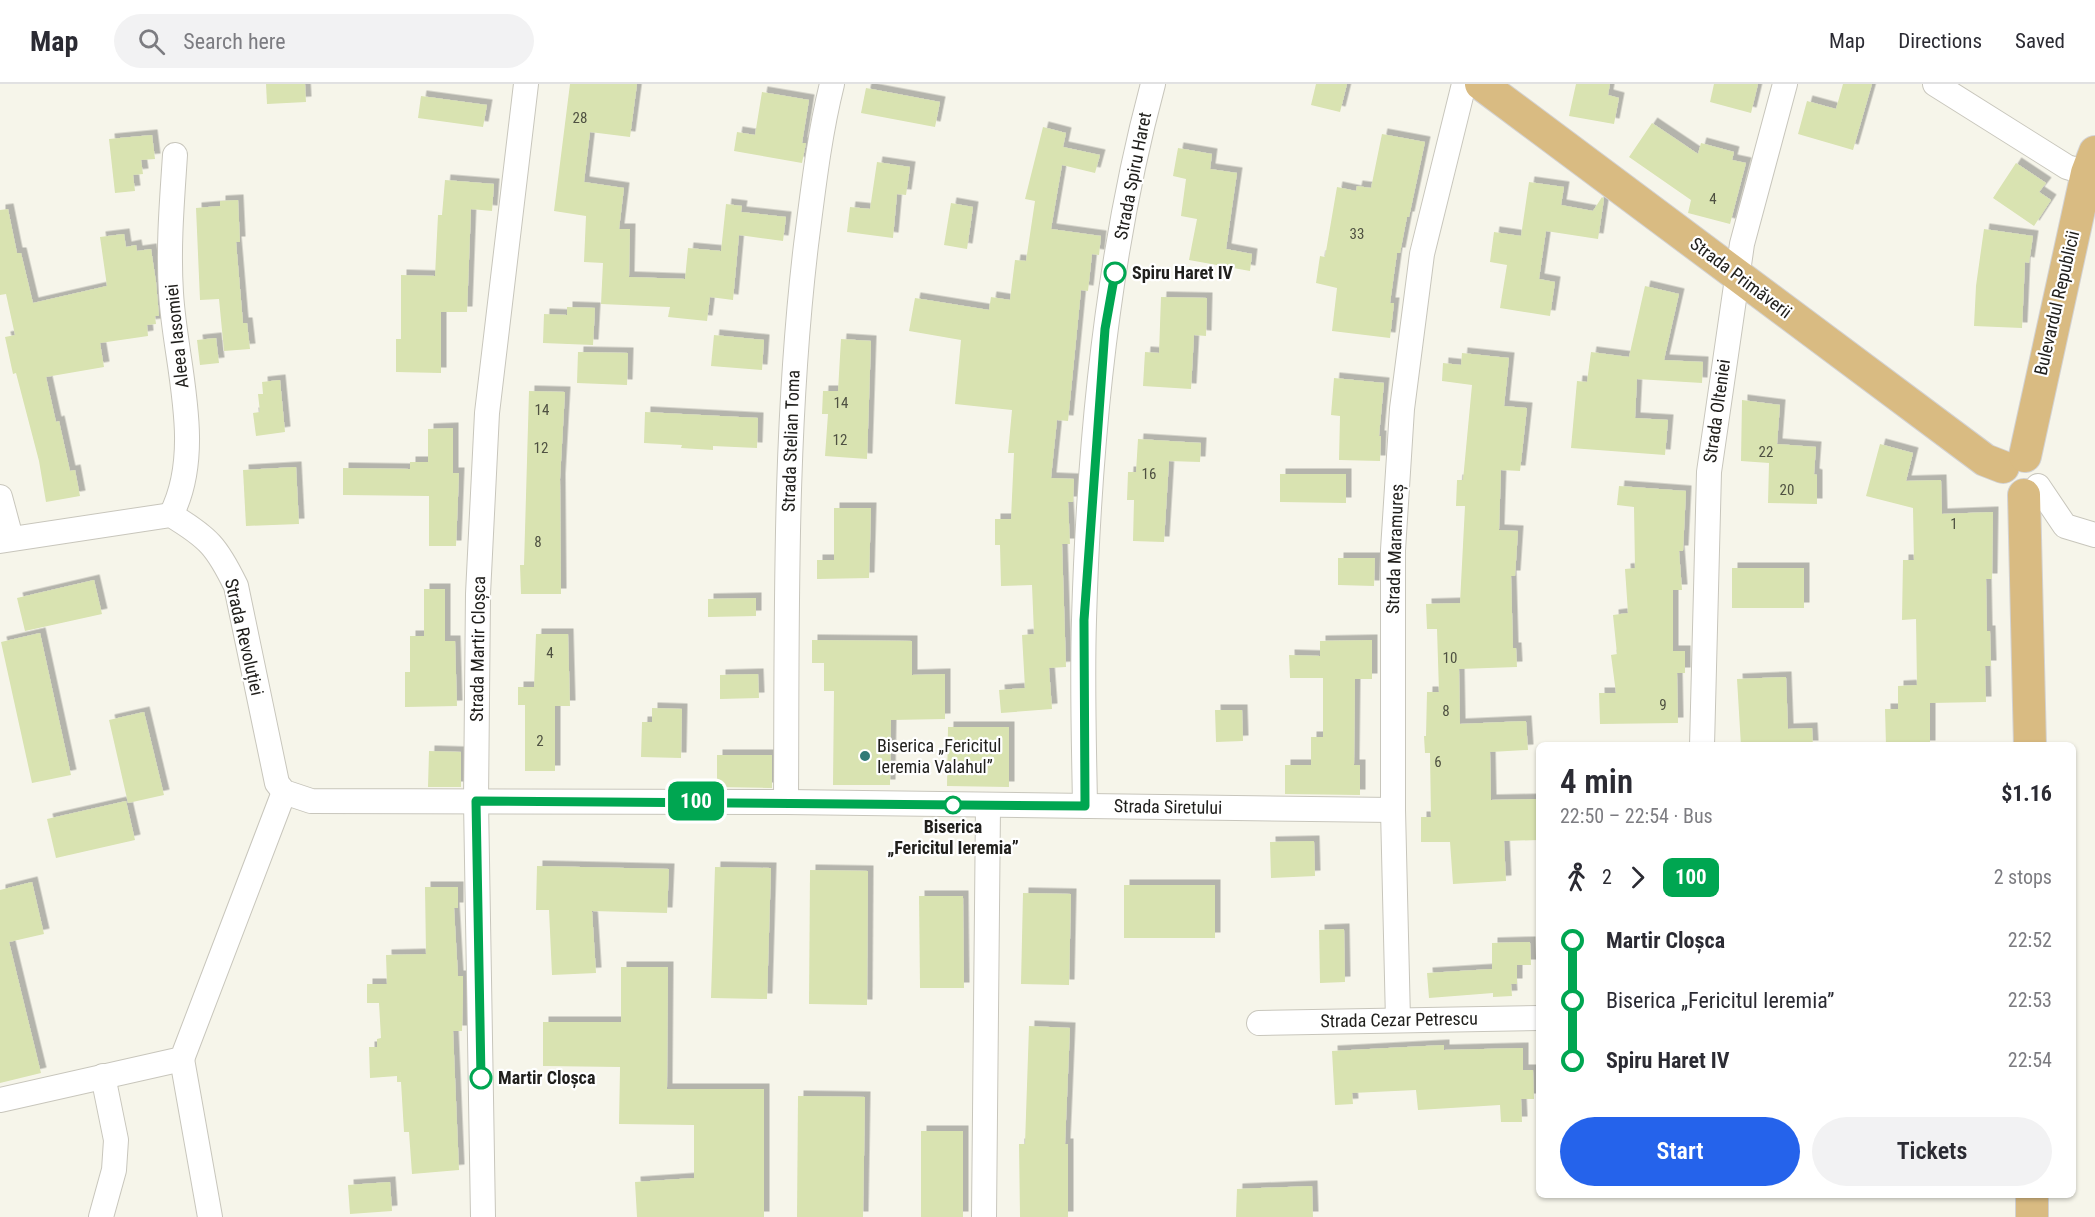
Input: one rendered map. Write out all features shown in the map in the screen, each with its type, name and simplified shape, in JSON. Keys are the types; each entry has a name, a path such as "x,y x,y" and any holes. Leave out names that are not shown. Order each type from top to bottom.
{"main road":[{"name":"Strada Primăverii","path":"1481,84 1985,460 2014,462"},
{"name":"Bulevardul Republicii","path":"2014,462 2091,162"},
{"path":"2014,462 2004,485 2013,494 2031,491 2030,742"},
{"path":"2032,1198 2032,1217"}],"street":[{"name":"Strada Martir Cloșca","path":"483,1217 476,801 478,594 487,412 526,84"},
{"name":"Strada Stelian Toma","path":"786,802 788,474 796,334 812,200 832,84"},
{"name":"Strada Spiru Haret","path":"1085,806 1084,620 1105,329 1139,135 1152,84"},
{"name":"Strada Maramureș","path":"1398,1020 1392,810 1393,550 1402,409 1422,254 1464,84"},
{"name":"Strada Olteniei","path":"1702,742 1709,472 1742,244 1785,84"},
{"path":"1950,88 2067,166 2091,162"},
{"name":"Aleea Iasomiei","path":"171,515 179,500 185,474 186,443 183,382 171,297 169,259 175,155"},
{"path":"2031,491 2065,526 2095,535"},
{"path":"0,497 5,539 171,515"},
{"name":"Strada Revoluției","path":"171,515 203,534 223,559 236,586 272,765 277,783 284,792"},
{"path":"210,1217 182,1059 284,792 312,801 476,801"},
{"name":"Strada Siretului","path":"476,801 786,802 1392,810"},
{"path":"984,1217 988,806"},
{"name":"Strada Cezar Petrescu","path":"1259,1023 1536,1018"},
{"path":"0,1100 182,1059"},
{"path":"101,1217 114,1170 117,1140 103,1076"}],"building":[{"path":"266,84 305,84 306,102 267,104"},
{"path":"570,84 637,84 630,137 590,132 584,182 624,188 619,229 630,229 629,277 685,279 688,248 721,251 726,204 742,206 741,212 786,217 783,241 739,235 733,300 710,297 707,321 668,317 670,307 601,304 603,263 584,262 586,216 554,211"},
{"path":"1316,84 1347,84 1340,112 1311,105"},
{"path":"1576,84 1610,84 1608,95 1619,98 1614,124 1569,116"},
{"path":"1714,84 1758,84 1751,113 1710,102"},
{"path":"1843,84 1872,84 1853,150 1798,134 1807,101 1836,109"},
{"path":"866,88 940,102 935,127 861,113"},
{"path":"762,92 809,100 802,143 806,143 802,163 734,151 737,132 755,135"},
{"path":"421,96 487,105 483,127 418,118"},
{"path":"1652,123 1698,154 1701,143 1734,152 1732,160 1746,163 1730,224 1688,213 1691,200 1629,157"},
{"path":"1043,127 1066,133 1063,147 1100,155 1095,173 1062,165 1051,229 1101,236 1099,255 1092,254 1088,291 1081,290 1068,421 1057,420 1051,478 1074,479 1073,502 1068,502 1070,544 1062,544 1066,667 1049,668 1052,709 1001,713 999,690 1025,688 1022,635 1034,634 1032,585 1001,586 1000,545 995,545 995,519 1011,519 1014,453 1008,453 1012,410 955,404 961,340 909,331 915,298 989,310 991,297 1010,300 1015,260 1026,261 1035,201 1025,199"},
{"path":"1382,134 1425,142 1400,253 1397,253 1390,303 1394,303 1390,338 1332,331 1337,288 1316,283 1320,256 1325,257 1337,187 1356,191 1357,186 1371,188"},
{"path":"152,135 155,159 141,160 143,174 133,175 135,191 115,193 109,139"},
{"path":"1178,148 1212,154 1210,169 1237,173 1226,249 1252,254 1250,271 1189,260 1197,219 1181,216 1186,179 1173,176"},
{"path":"877,162 910,167 906,195 897,194 893,238 847,232 850,207 870,209"},
{"path":"2016,163 2046,183 2039,192 2051,200 2034,226 1993,198"},
{"path":"445,180 494,184 492,211 471,209 467,312 441,312 441,373 396,372 396,339 401,339 401,275 435,276 438,215 442,215"},
{"path":"1529,182 1564,187 1561,205 1593,211 1602,197 1604,199 1598,239 1546,231 1539,279 1555,282 1550,316 1500,308 1507,265 1490,262 1494,232 1521,236"},
{"path":"238,200 240,242 236,242 243,323 247,323 250,349 224,351 219,299 200,300 196,208 220,206 220,201"},
{"path":"951,203 973,207 967,249 944,245"},
{"path":"8,209 17,253 21,253 33,303 107,286 100,237 124,234 126,247 136,245 137,251 151,249 159,316 155,316 156,324 147,325 148,336 100,343 104,367 46,377 70,471 75,470 80,496 46,502 39,461 16,373 13,374 5,337 15,335 6,294 0,295 0,210"},
{"path":"1984,229 2033,236 2029,263 2025,262 2022,328 1974,326 1976,286"},
{"path":"1645,286 1679,294 1664,360 1703,362 1702,383 1637,379 1635,418 1668,420 1665,455 1571,448 1577,381 1587,382 1591,352 1629,357"},
{"path":"1161,297 1207,298 1206,336 1194,335 1191,389 1143,386 1145,352 1159,353"},
{"path":"567,307 595,308 593,345 543,343 544,314 567,315"},
{"path":"714,335 764,340 762,370 711,366"},
{"path":"216,338 219,363 200,365 197,340"},
{"path":"841,339 871,341 867,459 825,456 828,414 822,414 823,391 838,391"},
{"path":"578,352 628,353 627,385 577,383"},
{"path":"1462,353 1509,358 1504,406 1527,408 1520,471 1501,470 1499,530 1518,531 1515,576 1511,576 1513,648 1516,648 1517,667 1459,669 1460,724 1526,721 1528,750 1490,752 1491,800 1536,799 1536,840 1504,841 1506,881 1453,884 1450,842 1421,842 1421,817 1431,817 1430,753 1425,753 1424,736 1426,736 1427,692 1439,692 1437,629 1427,629 1426,604 1460,603 1465,506 1456,506 1457,480 1463,480 1472,385 1442,381 1443,363 1461,365"},
{"path":"1334,378 1384,383 1379,436 1381,436 1380,461 1339,460 1340,416 1331,415"},
{"path":"280,380 285,432 256,436 253,413 260,412 258,394 263,394 262,382"},
{"path":"529,391 565,392 560,479 561,594 521,594 520,565 524,565"},
{"path":"1742,400 1780,405 1777,444 1816,447 1814,474 1817,475 1817,504 1768,503 1769,463 1741,461"},
{"path":"645,412 758,418 757,448 713,446 713,450 681,448 682,445 644,443"},
{"path":"453,428 453,473 459,473 456,546 429,546 429,496 343,495 343,468 410,469 410,462 428,462 428,429"},
{"path":"1138,439 1201,443 1200,462 1169,461 1164,542 1133,541 1134,500 1127,500 1128,472 1136,472"},
{"path":"1880,444 1913,453 1906,481 1941,480 1942,514 1993,512 1992,579 1986,579 1987,631 1990,631 1991,666 1985,666 1986,702 1930,703 1930,742 1886,742 1885,709 1898,709 1898,686 1917,685 1916,619 1902,620 1903,560 1914,560 1913,508 1866,496"},
{"path":"296,467 299,524 246,526 243,470"},
{"path":"1280,474 1346,474 1346,503 1280,502"},
{"path":"1619,486 1686,491 1683,551 1679,551 1682,590 1673,590 1673,651 1685,651 1685,673 1677,673 1678,723 1600,724 1599,693 1616,693 1611,655 1617,654 1613,615 1628,613 1625,569 1635,568 1634,507 1617,505"},
{"path":"834,508 871,508 869,578 817,579 817,560 834,560"},
{"path":"1338,558 1375,558 1374,586 1338,585"},
{"path":"1732,568 1804,568 1804,608 1732,608"},
{"path":"94,580 102,614 25,631 17,598"},
{"path":"424,589 445,589 445,641 455,641 457,706 405,707 405,672 410,672 410,636 424,636"},
{"path":"756,598 756,616 708,617 708,599"},
{"path":"40,633 71,775 32,783 1,642"},
{"path":"536,634 568,634 570,706 555,706 555,771 525,771 525,705 518,705 518,687 534,687"},
{"path":"812,640 912,641 912,675 945,674 945,719 891,720 890,785 833,785 834,691 824,691 824,663 812,663"},
{"path":"1372,640 1372,679 1355,679 1354,765 1360,765 1360,795 1285,794 1285,765 1311,765 1311,737 1323,737 1323,678 1290,678 1289,655 1320,656 1320,641"},
{"path":"758,674 759,698 720,699 720,675"},
{"path":"1786,677 1788,729 1812,728 1813,742 1741,742 1737,679"},
{"path":"652,708 682,709 681,758 641,757 642,722 652,722"},
{"path":"1215,710 1242,710 1243,741 1216,742"},
{"path":"144,712 164,795 128,803 109,720"},
{"path":"948,727 1009,727 1009,787 947,786"},
{"path":"429,751 461,752 461,787 428,787"},
{"path":"717,755 772,755 772,788 717,787"},
{"path":"126,801 135,840 56,858 47,819"},
{"path":"1314,841 1315,876 1271,878 1270,842"},
{"path":"537,866 669,869 667,913 592,911 596,973 552,975 549,910 536,910"},
{"path":"715,867 771,868 767,999 711,998"},
{"path":"810,870 868,871 867,1005 809,1004"},
{"path":"32,882 44,934 9,942 41,1073 0,1083 0,890"},
{"path":"1124,885 1215,885 1215,938 1124,938"},
{"path":"425,887 458,887 458,908 454,908 458,976 463,976 462,1031 453,1031 459,1170 412,1174 409,1132 404,1132 401,1082 397,1082 397,1076 370,1078 369,1047 377,1047 377,1039 381,1038 379,1003 367,1003 367,984 387,984 386,955 426,954"},
{"path":"1023,893 1071,894 1069,985 1021,984"},
{"path":"919,896 963,896 964,988 920,988"},
{"path":"1344,929 1345,982 1320,983 1319,930"},
{"path":"1530,942 1531,965 1517,965 1517,984 1511,984 1512,996 1493,997 1493,993 1429,998 1427,973 1492,969 1492,943"},
{"path":"621,967 668,967 667,1089 764,1089 764,1217 637,1217 635,1182 694,1178 694,1125 619,1124 620,1067 543,1066 543,1022 621,1022"},
{"path":"1029,1026 1070,1028 1065,1144 1068,1144 1068,1217 1020,1217 1019,1144 1025,1144"},
{"path":"1444,1045 1444,1050 1523,1048 1523,1070 1533,1070 1534,1099 1521,1099 1522,1122 1501,1122 1500,1105 1418,1110 1416,1090 1352,1093 1353,1104 1335,1105 1332,1051"},
{"path":"798,1096 865,1097 863,1217 797,1217"},
{"path":"921,1131 963,1131 963,1217 921,1217"},
{"path":"390,1182 392,1211 350,1214 348,1185"},
{"path":"1312,1186 1313,1217 1236,1217 1237,1189"}],"bus line":[{"name":"100","path":"481,1078 476,801 1085,806 1084,620 1105,329 1115,273"}],"place":[{"name":"Spiru Haret IV","path":"1115,273"},
{"name":"Biserica „Fericitul Ieremia Valahul”","path":"865,756"},
{"name":"Biserica „Fericitul Ieremia”","path":"953,805"},
{"name":"Martir Cloșca","path":"481,1078"}]}
